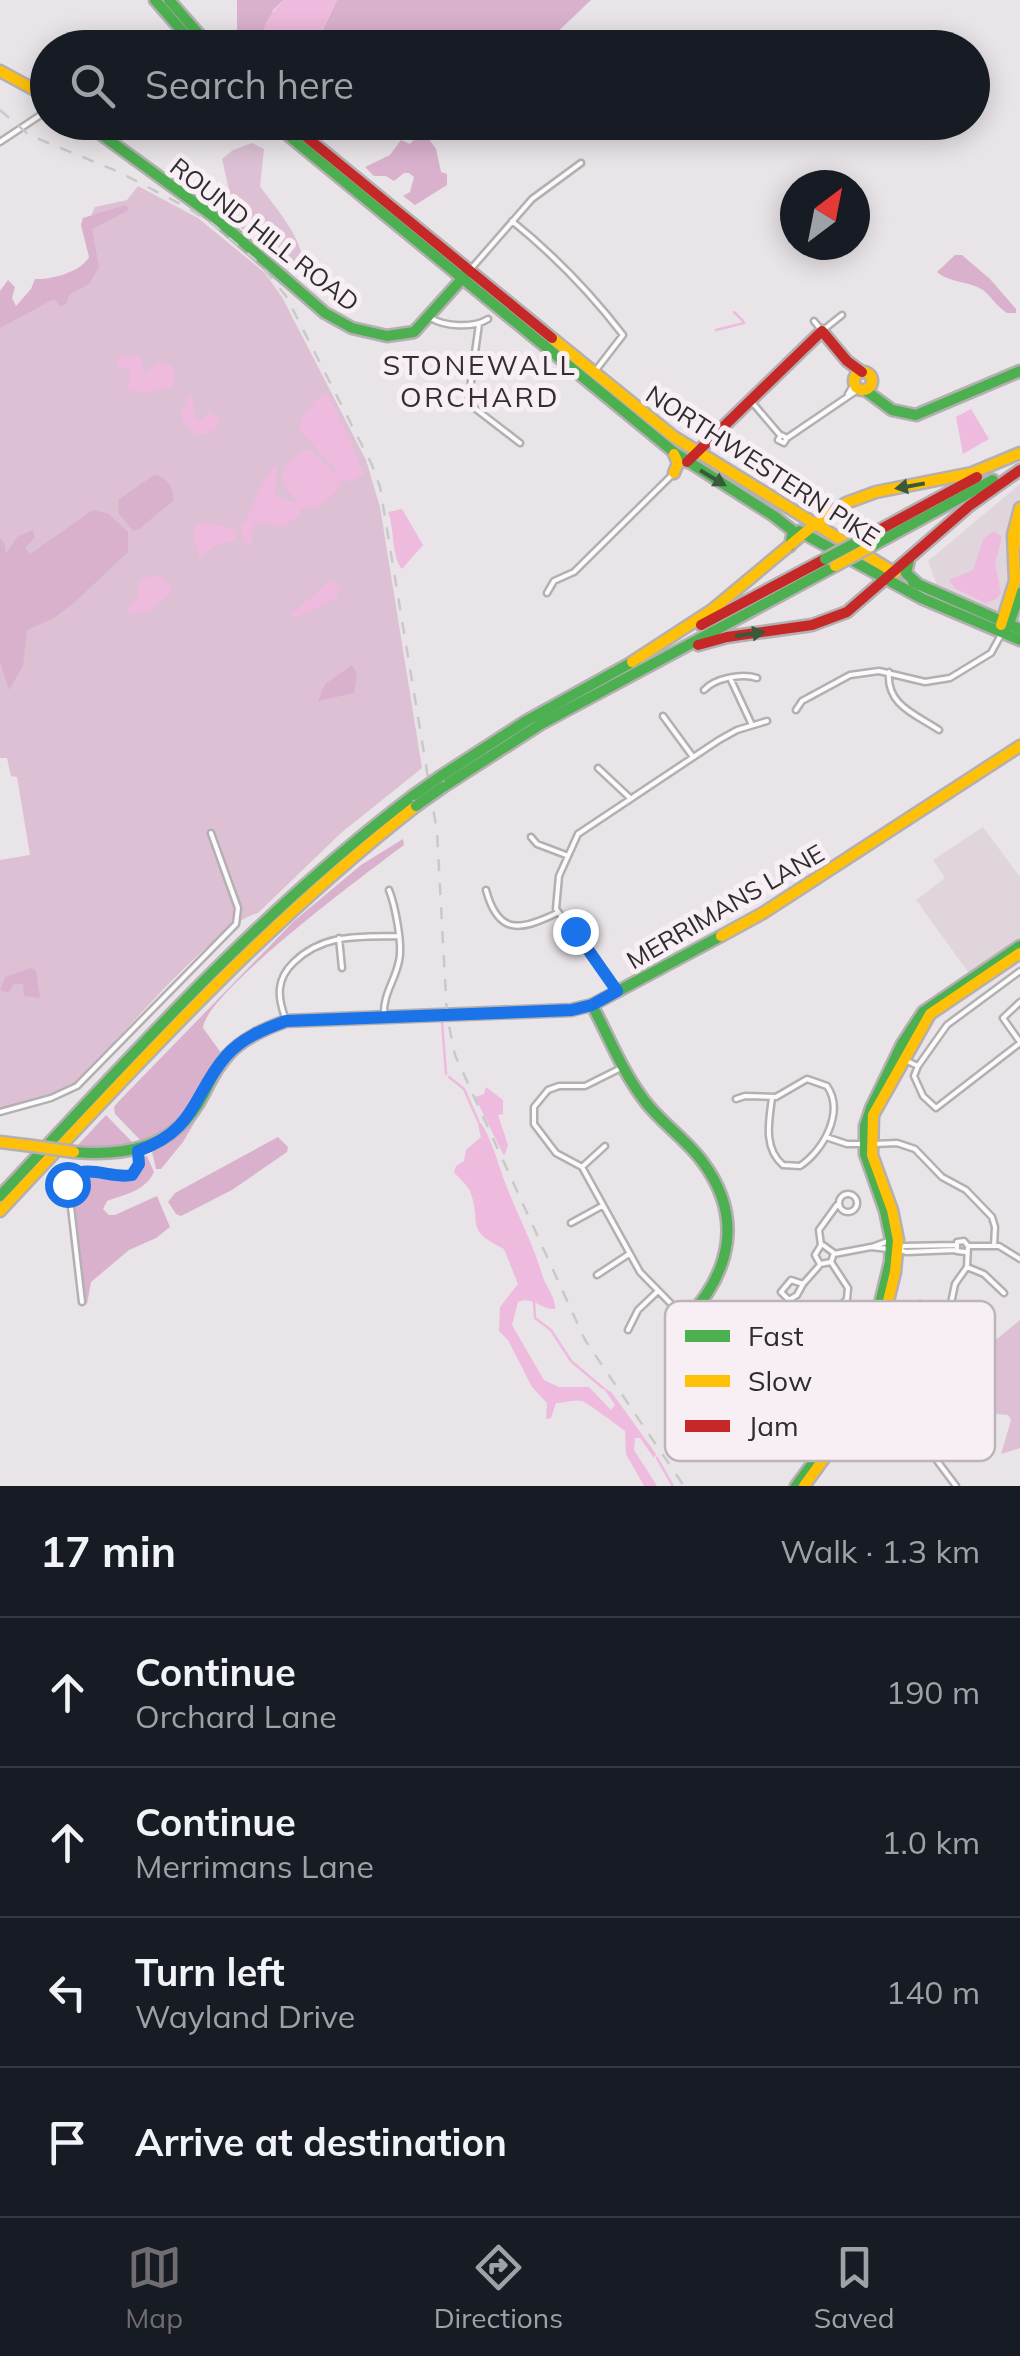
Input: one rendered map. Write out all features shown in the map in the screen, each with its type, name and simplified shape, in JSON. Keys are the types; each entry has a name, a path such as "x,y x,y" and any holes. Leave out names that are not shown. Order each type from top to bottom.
{"main road":[{"path":"155,0 181,30"},
{"path":"169,0 195,30"},
{"path":"0,71 30,87"},
{"name":"ROUND HILL ROAD","path":"109,140 213,216 325,313 343,324 370,334 397,336 414,332 466,275"},
{"name":"NORTHWESTERN PIKE","path":"295,140 696,452 810,530 890,576"},
{"name":"NORTHWESTERN PIKE","path":"309,140 686,462 774,516 810,530"},
{"path":"686,462 818,326 861,382 894,411 918,414 1020,372"},
{"path":"579,374 594,374"},
{"path":"673,451 678,464 674,473"},
{"path":"633,668 857,498 972,474 1020,453"},
{"path":"864,544 1020,453"},
{"path":"0,1196 256,928 344,849 442,782 633,668 864,544 1020,468"},
{"path":"633,668 716,639 827,621 848,612 981,496 1020,468"},
{"path":"1008,627 1017,557 1014,526 1020,508"},
{"path":"774,516 793,531 794,540 787,550"},
{"path":"1020,534 1020,542"},
{"path":"910,558 906,570 919,585"},
{"path":"890,576 919,585 1008,627 1020,640"},
{"path":"890,576 1008,627"},
{"path":"1008,627 1020,593"},
{"name":"MERRIMANS LANE","path":"0,1142 104,1156 138,1151 158,1142 184,1122 218,1067 237,1046 261,1030 286,1021 572,1010 592,1005 763,912 1020,746"},
{"path":"0,1211 258,940 415,800"},
{"path":"887,1301 895,1272 893,1246 867,1144 871,1108 930,1014 1020,949"},
{"path":"592,1005 648,1105 703,1162 718,1186 726,1208 729,1238 725,1265 714,1290 704,1301"},
{"path":"881,1301 893,1246"},
{"path":"796,1486 817,1461"},
{"path":"804,1486 821,1461"}],"street":[{"path":"0,142 30,122"},
{"path":"466,275 538,194 581,162"},
{"path":"512,221 559,260 624,335 594,374"},
{"path":"818,326 842,315"},
{"name":"ROUND HILL ROAD","path":"430,318 442,324 480,324"},
{"path":"488,320 480,324 468,403 520,442"},
{"path":"749,399 783,436 814,422 861,382"},
{"path":"548,593 554,581 574,572 686,462"},
{"path":"796,710 802,701 844,677 890,672 925,682 950,678 991,653 1008,627"},
{"path":"890,672 889,689 894,699 939,730"},
{"path":"704,690 711,683 730,678 757,678"},
{"path":"730,678 752,725"},
{"path":"663,716 693,757"},
{"path":"617,991 558,912 556,887 566,855 578,834 630,798 730,734 767,721"},
{"path":"598,768 630,798"},
{"path":"0,1112 51,1098 77,1086 236,924 238,908 210,834"},
{"path":"531,837 538,844 566,855"},
{"path":"384,1018 386,993 399,962 399,936 389,890"},
{"path":"486,890 496,916 512,926 528,925 558,912"},
{"path":"286,1021 279,996 284,974 308,949 339,938 399,936"},
{"path":"339,938 342,968"},
{"path":"1020,970 947,1025 918,1066 914,1076 923,1096 936,1108 1020,1043 1003,1018 1020,1002"},
{"path":"900,1058 918,1066"},
{"path":"625,1066 586,1086 551,1088 534,1107 534,1124 558,1155 582,1167 640,1272 668,1301"},
{"path":"736,1100 745,1096 772,1098 804,1080 824,1083 834,1100 826,1137 803,1164 792,1168 780,1163 769,1141 772,1098"},
{"path":"826,1137 847,1144 897,1143 919,1151 937,1172 966,1190 992,1217 994,1246"},
{"path":"582,1167 604,1146"},
{"path":"82,1302 68,1181 82,1171 130,1176 139,1164 138,1151"},
{"path":"820,1264 814,1254 821,1245 819,1230 838,1205"},
{"path":"572,1223 603,1206"},
{"path":"952,1301 956,1281 967,1266 962,1241 956,1247"},
{"path":"821,1245 830,1247 834,1254"},
{"path":"834,1254 893,1246 994,1246 1009,1250 1020,1259"},
{"path":"871,1248 893,1246"},
{"path":"597,1275 630,1254"},
{"path":"831,1262 834,1254"},
{"path":"802,1284 788,1282 781,1292 784,1298 792,1300 820,1264 831,1262"},
{"path":"831,1262 846,1283 846,1300"},
{"path":"967,1266 984,1274 1004,1293"},
{"path":"628,1330 638,1310 658,1291"},
{"path":"937,1461 956,1486"}],"shaded area":[{"path":"237,0 284,0 273,10 268,30 237,30"},
{"path":"284,0 337,0 322,30 264,30 270,15"},
{"path":"337,0 591,0 560,30 323,30"},
{"path":"401,140 410,144 414,140 430,140 436,149 441,172 447,174 447,185 415,205 403,196 410,192 414,177 409,173 394,181 374,176 365,167 390,155"},
{"path":"252,143 264,149 260,186 297,240 303,264 300,274 237,225 222,159"},
{"path":"138,186 198,218 264,272 282,297 366,460 380,507 422,768 341,833 258,913 217,938 80,1080 63,1091 0,1108 0,860 30,855 17,777 11,776 7,758 0,758 0,314 92,270 87,224 95,207 127,200"},
{"path":"125,205 127,211 92,229 99,267 89,284 69,295 66,304 60,306 54,299 0,328 0,291 8,280 15,287 12,298 16,306 35,279 73,271 89,257 81,225 83,218"},
{"path":"955,255 962,255 990,279 1016,313 1007,313 978,287 937,272"},
{"path":"137,355 143,362 143,374 157,363 171,365 176,376 173,386 143,394 127,390 130,371 119,367 116,360"},
{"path":"327,393 364,474 350,482 342,480 326,501 302,508 299,516 283,527 254,525 251,544 246,546 240,528 274,466 275,495 295,503 285,488 283,475 288,463 299,454 310,449 334,473 338,472 300,431 309,408"},
{"path":"190,395 194,418 201,420 208,412 220,419 216,429 206,435 195,434 182,421 182,408"},
{"path":"971,409 989,439 963,454 956,417"},
{"path":"154,475 169,484 173,501 133,531 119,514 118,500"},
{"path":"1020,484 1020,624 937,585 928,561"},
{"path":"402,509 423,545 402,569 388,512"},
{"path":"93,510 109,514 128,532 128,552 75,602 54,618 27,630 23,666 9,690 0,662 0,539 6,554 17,537 33,530 35,537 25,548 30,554"},
{"path":"204,523 231,528 236,532 235,541 218,544 199,558 193,531"},
{"path":"994,531 1002,537 995,564 1001,593 985,603 956,589 949,580 973,570 984,538"},
{"path":"161,576 171,587 170,594 150,611 129,614 128,608 138,595 139,581"},
{"path":"331,579 340,589 336,599 293,619 292,614"},
{"path":"352,665 357,674 354,693 318,701 325,684"},
{"path":"983,827 1020,877 1020,941 971,976 916,900 945,878 933,860"},
{"path":"403,839 404,845 259,961 211,1011 203,1028 222,1054 180,1120 169,1131 143,1143 115,1114 118,1102 294,921 361,865"},
{"path":"31,968 36,971 40,998 24,996 23,984 14,984 8,993 0,990 5,977"},
{"path":"246,1044 223,1074 183,1142 161,1169 156,1169 152,1152 174,1135 226,1062"},
{"path":"486,1087 503,1100 503,1114 498,1115 508,1145 504,1156 475,1097 484,1094"},
{"path":"106,1115 136,1146 116,1151 76,1147"},
{"path":"481,1123 555,1305 555,1309 550,1309 528,1300 518,1302 512,1325 544,1380 559,1387 589,1387 611,1410 615,1405 602,1386 612,1393 656,1454 654,1458 640,1438 635,1438 634,1450 657,1486 644,1486 626,1454 625,1431 582,1401 556,1403 551,1418 546,1419 547,1403 532,1387 508,1340 499,1331 500,1307 518,1284 504,1249 479,1231 470,1191 454,1172 464,1161 466,1150 481,1137"},
{"path":"278,1137 288,1147 287,1152 232,1190 181,1216 176,1214 168,1202 175,1193"},
{"path":"147,1156 154,1172 146,1184 107,1201 103,1209 115,1215 157,1196 170,1227 129,1250 91,1282 87,1304 71,1195 74,1182 84,1173 127,1178"},
{"path":"1020,1320 1020,1448 1001,1454 1011,1420 1008,1415 995,1415 995,1340"}],"waterway":[{"path":"734,312 743,321"},
{"path":"716,330 744,323"},
{"path":"442,1021 446,1074"},
{"path":"449,1077 464,1089 479,1123"},
{"path":"534,1301 535,1318 551,1330 571,1361 603,1388"},
{"path":"657,1458 673,1486"}],"railway":[{"path":"0,110 30,135"},
{"path":"41,140 119,172 188,208 259,263 286,296 372,465 380,487 437,832 447,1016 455,1055 585,1340 665,1458"},
{"path":"667,1461 684,1486"}],"traffic: fast":[{"path":"155,0 181,30"},
{"path":"169,0 195,30"},
{"path":"109,140 213,216 325,313 352,328 387,336 414,332 469,271"},
{"path":"294,140 675,453 777,518"},
{"path":"865,390 892,410 916,415 1020,371"},
{"path":"870,547 993,480"},
{"path":"774,516 793,531 790,546"},
{"path":"799,531 921,598 1020,640"},
{"path":"825,559 859,541"},
{"path":"909,560 906,573 919,585"},
{"path":"443,787 541,724 835,566"},
{"path":"913,582 1020,629"},
{"path":"1008,626 1020,593"},
{"path":"441,776 526,721 636,660"},
{"path":"414,795 441,776"},
{"path":"416,806 443,787"},
{"path":"0,1196 198,986 302,887 414,795"},
{"path":"74,1152 127,1150 174,1131 198,1104 232,1051 254,1035 286,1021 571,1010 592,1005 721,936"},
{"path":"881,1301 891,1240 865,1154 865,1126 871,1108 902,1044 923,1012 1020,946"},
{"path":"592,1005 636,1089 702,1161 724,1203 727,1244 722,1263 702,1301"},
{"path":"796,1486 814,1461"}],"traffic: slow":[{"path":"0,71 30,87"},
{"path":"552,338 674,437 895,573"},
{"path":"863,372 872,381 863,390 854,381 863,372"},
{"path":"632,662 712,610 846,503 876,492 972,473 1020,453"},
{"path":"674,454 678,463 674,473"},
{"path":"1001,625 1015,581 1013,535 1020,508"},
{"path":"1020,534 1020,542"},
{"path":"835,566 870,547"},
{"path":"721,936 763,913 1020,746"},
{"path":"0,1211 252,949 416,806"},
{"path":"888,1301 898,1240 892,1210 872,1155 873,1115 930,1014 1020,953"},
{"path":"0,1142 33,1146"},
{"path":"33,1146 74,1152"},
{"path":"804,1486 822,1461"}],"traffic: jam":[{"path":"310,140 552,338"},
{"path":"687,462 822,331 847,361 862,372"},
{"path":"698,645 812,625 847,612 969,506 1020,470"},
{"path":"859,541 977,477"},
{"path":"701,625 825,559"}],"district":[{"name":"STONEWALL ORCHARD","path":"480,380"}],"route":[{"path":"67,1184 72,1175 82,1171 118,1177 132,1175 139,1164 138,1151 158,1142 184,1122 231,1052 241,1042 273,1025 302,1019 578,1010 592,1005 617,991 575,931"}]}
